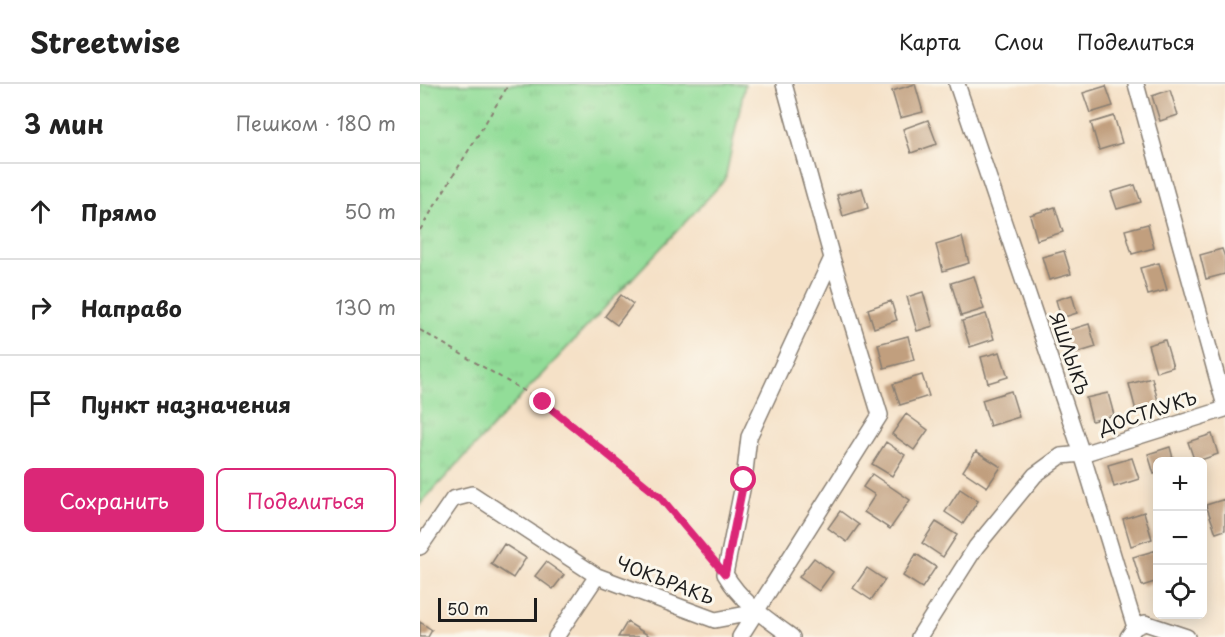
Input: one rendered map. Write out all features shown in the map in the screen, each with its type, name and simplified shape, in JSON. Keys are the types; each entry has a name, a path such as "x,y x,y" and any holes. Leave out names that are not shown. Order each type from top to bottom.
{"street":[{"path":"740,637 880,415 832,258 784,84"},
{"name":"ЯШЛЫКЪ","path":"957,84 1082,454 1131,632"},
{"path":"1136,84 1225,407"},
{"path":"792,637 757,612 730,584 725,574 744,480 749,437 832,258"},
{"name":"ДОСТЛУКЪ","path":"919,637 976,547 1035,475 1061,456 1082,454 1225,407"},
{"path":"420,547 453,499 472,494 597,576"},
{"name":"ЧОКЪРАКЪ","path":"556,637 597,576 715,620 757,612"},
{"path":"1131,632 1145,623 1187,637"}],"path":[{"path":"420,230 509,84"},
{"path":"420,330 543,402 660,497 725,574"}],"green space":[{"path":"420,84 745,84 725,180 420,504"}],"building":[{"path":"915,84 923,112 900,118 892,91"},
{"path":"1106,86 1113,106 1090,113 1083,93"},
{"path":"1170,90 1178,115 1160,121 1152,96"},
{"path":"1114,116 1122,143 1099,150 1091,123"},
{"path":"928,120 937,144 911,153 903,129"},
{"path":"1135,185 1141,202 1117,209 1111,192"},
{"path":"862,188 868,208 843,216 837,195"},
{"path":"1055,207 1063,232 1037,240 1030,215"},
{"path":"1148,224 1154,248 1132,254 1125,230"},
{"path":"962,237 969,263 943,271 936,245"},
{"path":"1222,249 1225,257 1225,274 1206,279 1200,255"},
{"path":"1064,251 1071,274 1049,280 1042,257"},
{"path":"1159,263 1167,290 1148,295 1140,268"},
{"path":"974,276 984,309 961,316 951,283"},
{"path":"923,292 933,326 917,331 907,297"},
{"path":"621,295 633,304 617,325 605,316"},
{"path":"1072,295 1077,313 1061,318 1056,300"},
{"path":"891,301 897,320 874,328 868,309"},
{"path":"986,314 994,339 970,347 962,321"},
{"path":"1089,324 1096,347 1070,355 1063,332"},
{"path":"908,336 914,360 884,368 878,344"},
{"path":"1165,340 1173,367 1156,372 1148,345"},
{"path":"1000,352 1008,377 988,383 981,357"},
{"path":"922,375 929,396 900,405 893,384"},
{"path":"1152,378 1159,405 1136,411 1129,384"},
{"path":"1011,391 1019,417 990,426 982,400"},
{"path":"1108,393 1114,415 1092,421 1086,398"},
{"path":"906,414 928,430 914,450 892,434"},
{"path":"1212,434 1218,454 1207,458 1193,457 1188,442"},
{"path":"886,442 905,455 892,476 872,464"},
{"path":"1170,447 1173,457 1153,457 1153,471 1148,454"},
{"path":"976,451 1001,467 987,487 963,471"},
{"path":"1132,458 1139,479 1114,487 1108,465"},
{"path":"872,474 910,500 890,529 864,512 875,495 863,487"},
{"path":"960,489 978,501 963,524 945,512"},
{"path":"1225,499 1225,530 1216,533 1207,505"},
{"path":"840,511 859,525 847,542 828,528"},
{"path":"1144,512 1152,539 1131,546 1123,519"},
{"path":"936,522 957,535 943,557 922,543"},
{"path":"504,544 526,558 513,578 491,564"},
{"path":"1153,551 1153,583 1142,586 1133,557"},
{"path":"916,554 936,567 922,588 903,576"},
{"path":"814,558 833,572 819,591 799,577"},
{"path":"546,562 564,575 553,589 535,576"},
{"path":"867,568 885,580 871,600 853,588"},
{"path":"420,622 432,630 428,637 420,637"},
{"path":"627,622 651,637 618,637"}],"route":[{"path":"543,402 660,497 725,574 744,480"}]}
